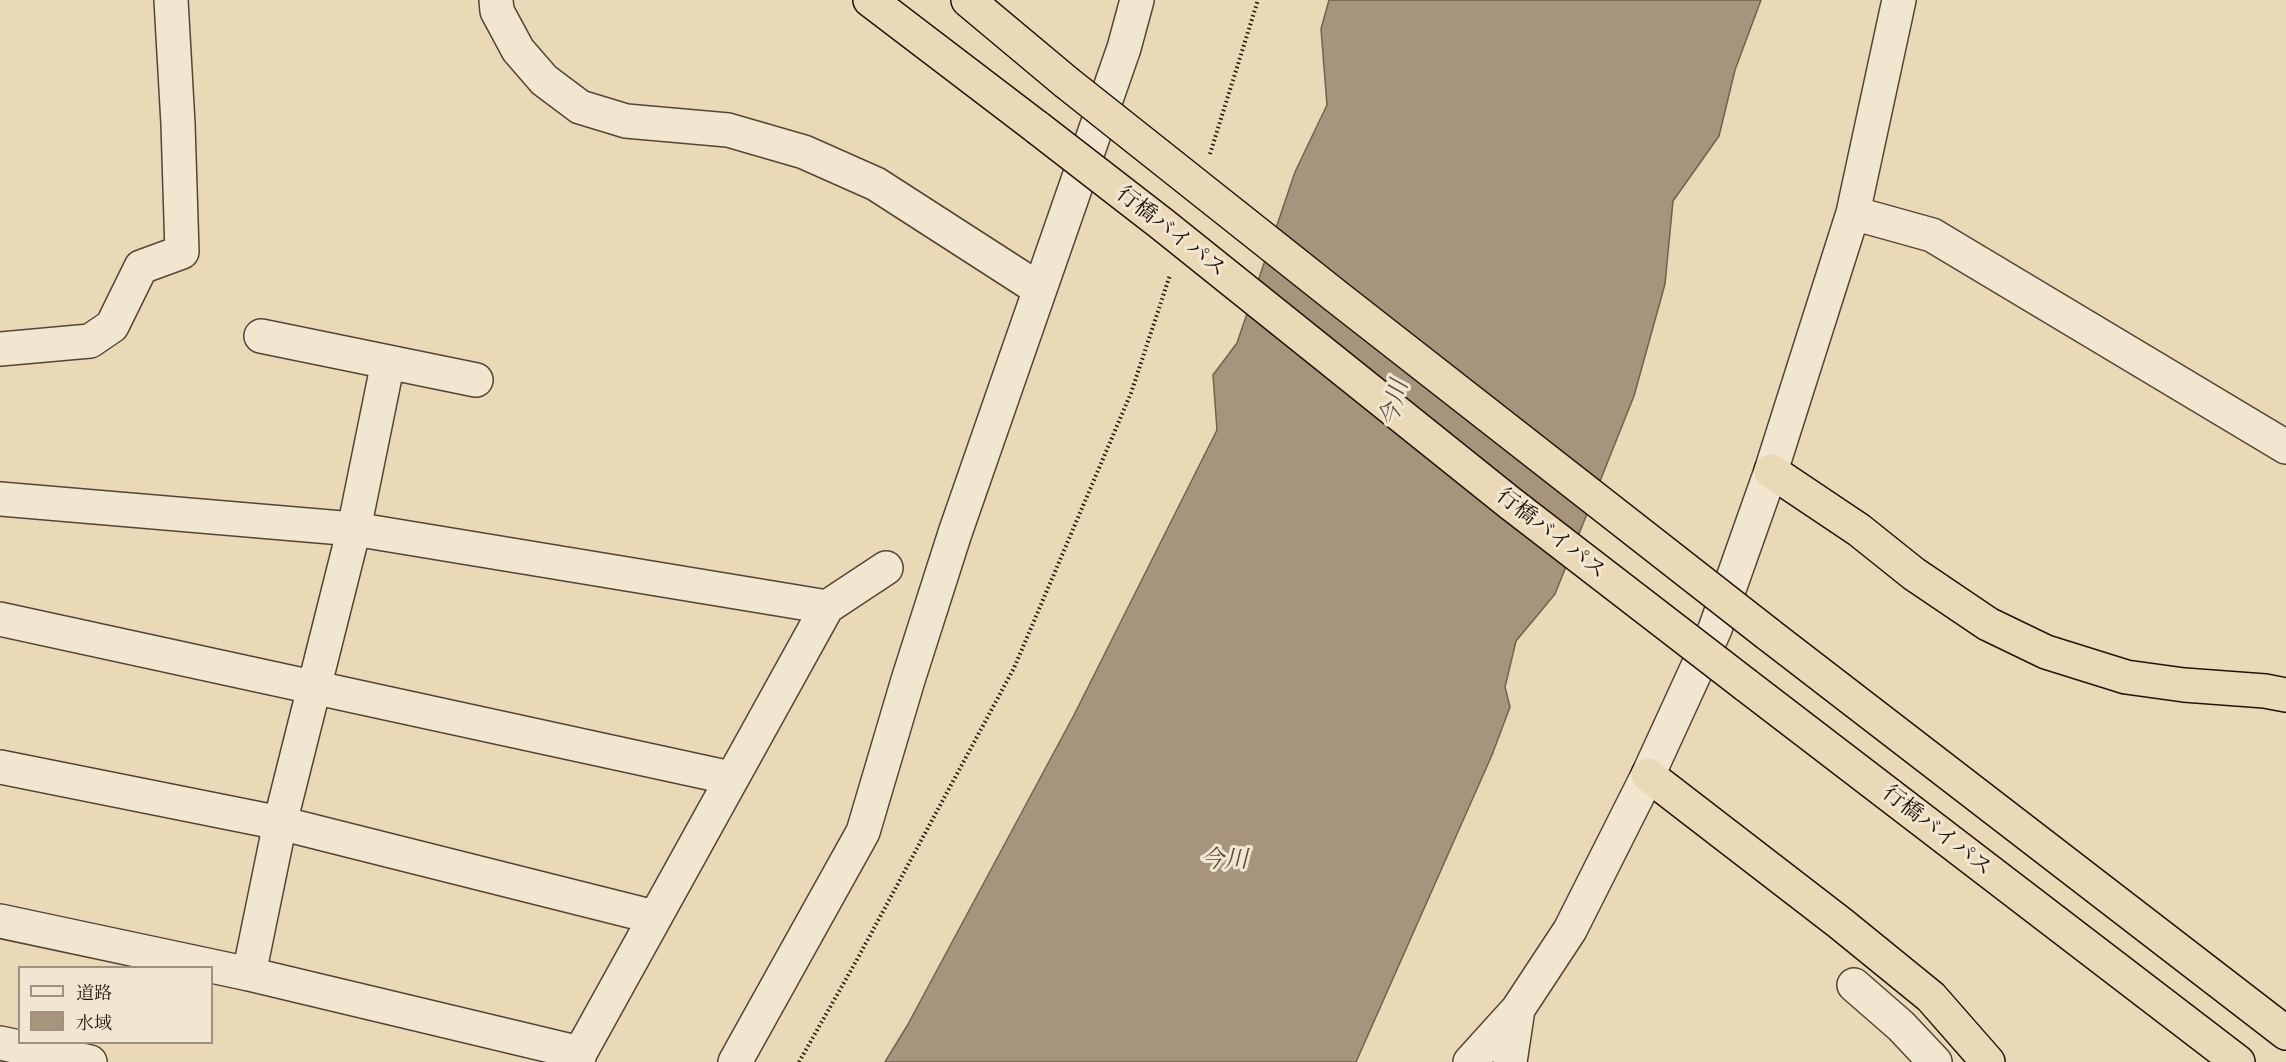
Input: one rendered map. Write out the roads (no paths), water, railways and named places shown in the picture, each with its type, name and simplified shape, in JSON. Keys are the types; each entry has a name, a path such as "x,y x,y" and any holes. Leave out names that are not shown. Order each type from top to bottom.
{"highway":[{"name":"行橋バイパス","path":"870,0 1162,224 1510,503 2238,1062"},
{"path":"968,0 1066,82 1356,312 1768,634 2286,1033"},
{"path":"1772,471 1859,530 1914,574 1988,624 2046,652 2126,677 2286,695"},
{"path":"1648,775 1840,923 1931,997 1988,1062"}],"street":[{"path":"0,349 90,341 112,326 141,267 182,252 171,0"},
{"path":"496,0 497,11 518,50 544,80 580,107 626,121 729,130 804,153 876,184 1039,289"},
{"path":"735,1062 862,832 955,533 1124,48 1137,0"},
{"path":"1470,1062 1518,1009 1570,930 1648,775 1716,629 1772,471 1854,213 1899,0"},
{"path":"1854,213 1932,235 2286,447"},
{"path":"261,336 476,380"},
{"path":"249,974 280,823 354,529 388,362"},
{"path":"0,499 354,529 827,607"},
{"path":"213,966 579,1057 654,917 827,607 886,568"},
{"path":"0,619 731,778"},
{"path":"0,767 280,823 654,917"},
{"path":"0,921 211,966"},
{"path":"1854,985 1901,1026 1935,1062"},
{"path":"1510,1062 1518,1009"},
{"path":"0,1044 90,1062"}],"water":[{"name":"今川","path":"1329,0 1761,0 1735,70 1719,136 1673,201 1665,284 1634,396 1555,594 1516,641 1505,687 1510,707 1492,755 1356,1062 885,1062 907,1026 1074,715 1217,430 1213,375 1237,343 1295,172 1327,105 1321,29"}]}
